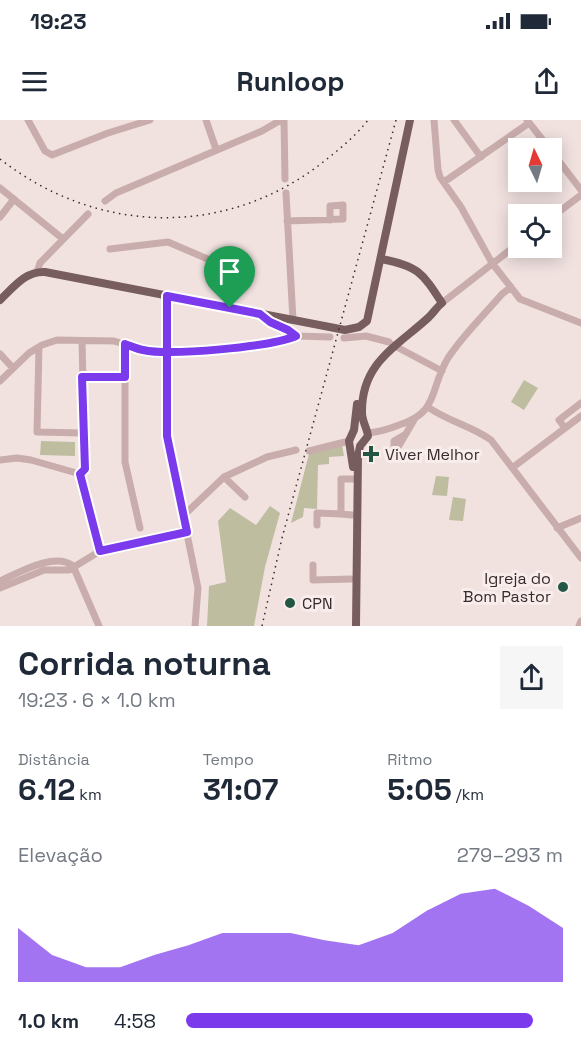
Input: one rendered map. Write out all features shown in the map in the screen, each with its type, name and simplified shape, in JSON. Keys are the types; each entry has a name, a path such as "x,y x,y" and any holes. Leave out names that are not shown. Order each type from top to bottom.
{"main road":[{"path":"0,300 26,276 37,272 345,330 359,327 367,321 410,120"},
{"path":"356,626 354,589 351,579 353,463 349,443 354,430 362,384 379,353 427,312 439,305 426,279 415,269 381,259"},
{"path":"350,626 354,589 358,457 367,431 362,413 366,385 391,343"},
{"path":"354,430 361,426 367,431"},
{"path":"349,443 356,448 360,446"}],"street":[{"path":"28,120 49,154 56,154 120,128 150,120"},
{"path":"120,128 122,120"},
{"path":"206,120 216,149"},
{"path":"105,201 282,120 285,179"},
{"path":"434,120 438,170 492,263 520,299 581,322"},
{"path":"454,120 481,156"},
{"path":"444,182 528,121 541,138"},
{"path":"262,131 276,128 283,131"},
{"path":"562,165 581,190"},
{"path":"0,188 63,239"},
{"path":"286,193 293,320"},
{"path":"562,209 581,195"},
{"path":"0,217 14,199"},
{"path":"37,272 40,263 88,214"},
{"path":"287,221 330,220"},
{"path":"110,249 168,242 231,269 230,308"},
{"path":"439,305 508,251"},
{"path":"367,431 380,432 414,420 423,414 447,360 502,294 511,287"},
{"path":"167,296 167,436 198,588 195,626"},
{"path":"260,314 296,336"},
{"path":"0,381 29,353 57,340 114,341 143,350 168,352 268,344 296,336 330,337"},
{"path":"344,338 366,336 391,343 442,371"},
{"path":"80,474 85,469 82,341"},
{"path":"125,344 125,462 140,528"},
{"path":"39,347 38,432 83,433"},
{"path":"0,354 13,368"},
{"path":"0,367 7,374"},
{"path":"82,377 125,377"},
{"path":"565,428 559,420 581,403"},
{"path":"428,407 485,436 581,558"},
{"path":"512,468 581,416"},
{"path":"406,434 414,420"},
{"path":"309,451 349,443"},
{"path":"182,517 224,477 267,457 296,450"},
{"path":"0,460 24,459 80,474"},
{"path":"80,474 100,551"},
{"path":"224,477 245,497"},
{"path":"341,514 341,479 353,479"},
{"path":"317,525 317,513 352,515"},
{"path":"557,528 581,518"},
{"path":"0,581 43,566 69,570 100,551 187,532"},
{"path":"313,565 313,580 351,579"},
{"path":"0,588 43,566"},
{"path":"73,566 99,626"},
{"path":"579,626 581,621"}],"shaded area":[{"path":"524,380 538,388 524,410 511,402"},
{"path":"41,441 75,442 75,456 40,455"},
{"path":"342,445 344,456 329,457 329,464 318,465 317,509 304,508 303,517 291,523 309,454"},
{"path":"436,476 449,477 447,496 432,495"},
{"path":"453,497 466,499 463,521 449,520"},
{"path":"270,506 280,513 265,567 254,626 207,626 209,586 226,582 218,521 230,508 256,525"}],"railway":[{"path":"0,159 37,184 76,202 117,213 158,218 199,215 240,206 280,190 318,166 351,139 368,120"},
{"path":"262,626 282,538 396,120"}],"place":[{"name":"Viver Melhor","path":"371,454"},
{"name":"Igreja do Bom Pastor","path":"563,587"},
{"name":"CPN","path":"290,603"}],"route":[{"path":"230,308 167,296 168,352 167,436 182,517 187,532 100,551 80,474 85,469 82,377 125,377 125,344 143,350 168,352 268,344 296,336 260,314 230,308"}]}
